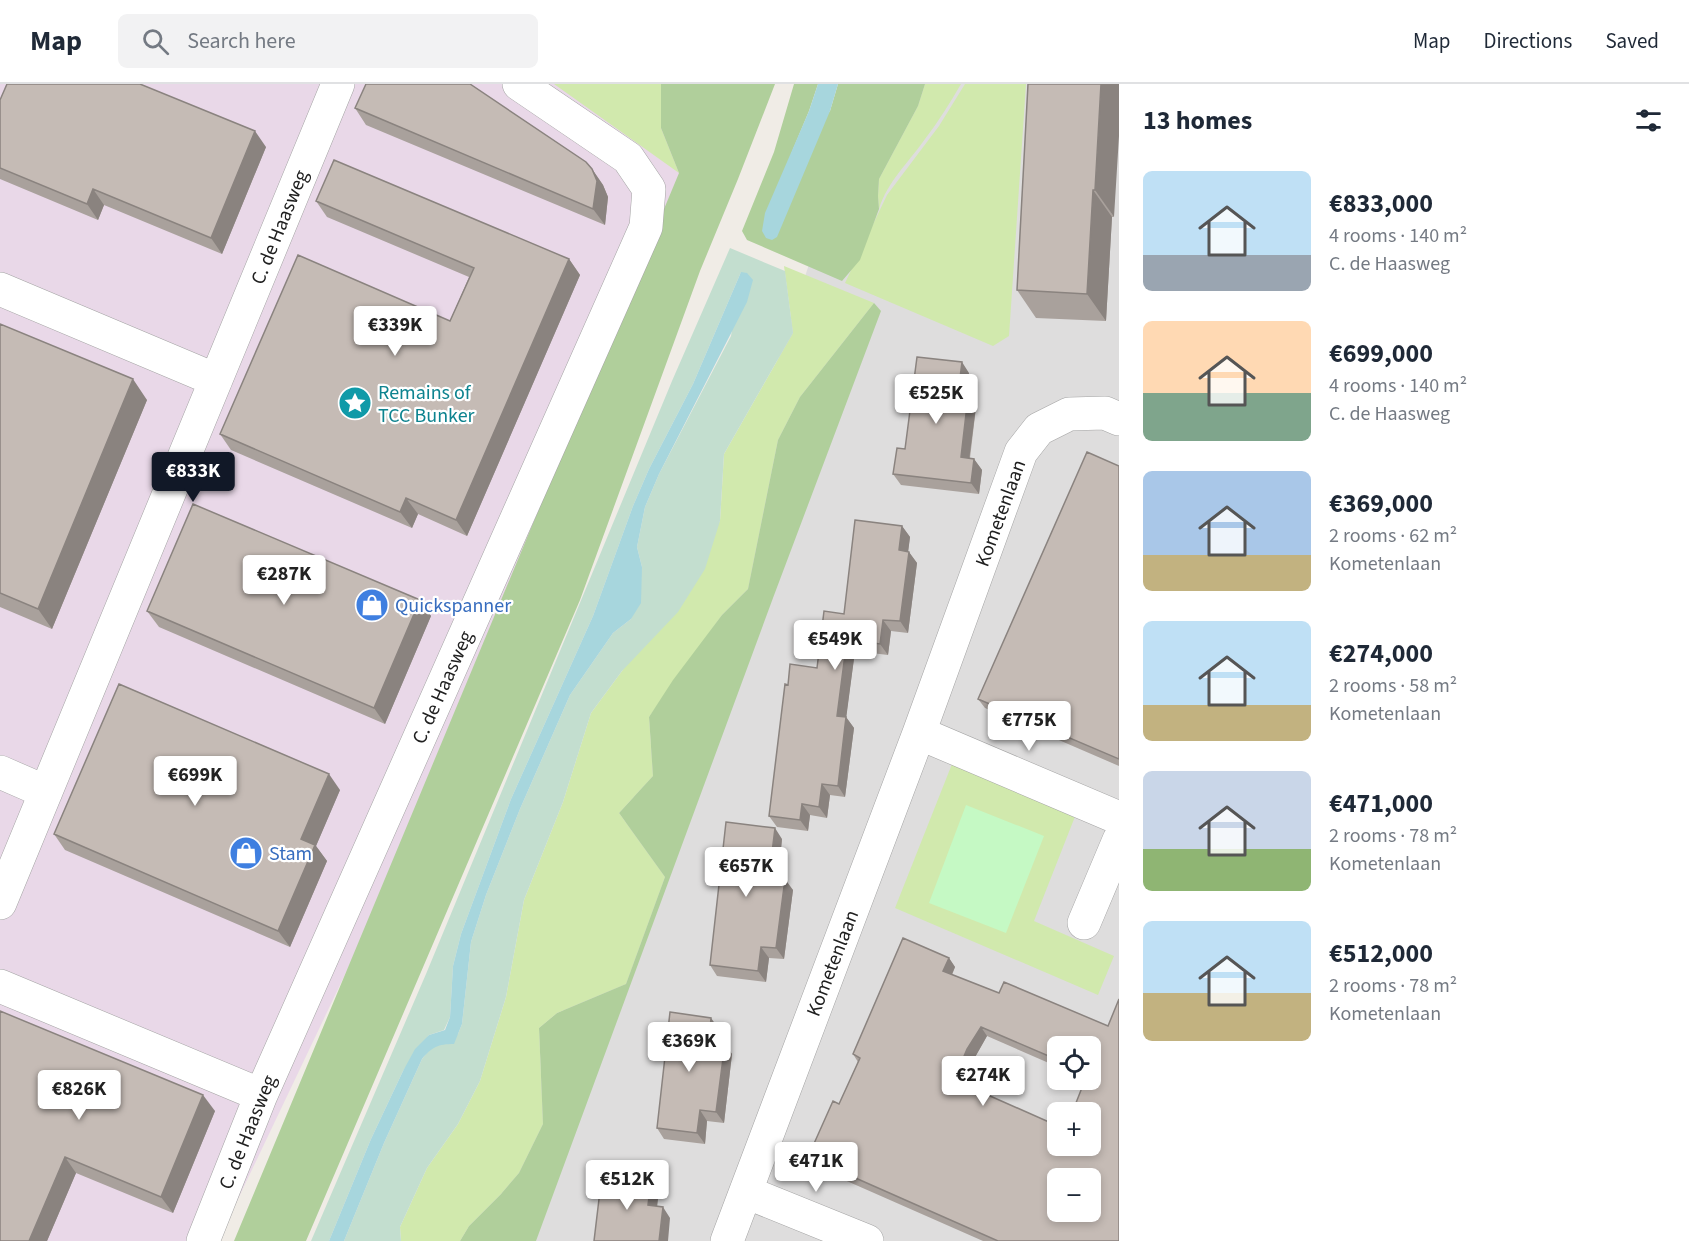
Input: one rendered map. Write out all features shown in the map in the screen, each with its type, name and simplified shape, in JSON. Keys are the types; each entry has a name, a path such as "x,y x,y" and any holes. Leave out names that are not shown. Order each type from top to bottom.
{"street":[{"name":"C. de Haasweg","path":"0,903 338,84"},
{"name":"C. de Haasweg","path":"203,1241 261,1095 646,227 649,189 628,158 519,84"},
{"path":"0,289 216,380"},
{"name":"Kometenlaan","path":"727,1241 919,734 1021,453 1038,429 1069,414 1104,413 1119,419"},
{"path":"919,734 1119,818"},
{"path":"0,772 46,792"},
{"path":"1084,923 1119,840"},
{"path":"0,986 261,1095"},
{"path":"746,1192 867,1241"}],"shaded area":[{"path":"0,84 728,84 642,351 218,1241 0,1241"},
{"path":"868,84 1119,84 1119,1241 486,1241"}],"green space":[{"path":"554,84 661,84 661,128 679,173"},
{"path":"661,84 775,84 700,271 580,600 306,1241 234,1241 679,173 661,128"},
{"path":"794,84 818,84 791,154 830,111 838,84 925,84 918,106 879,179 879,209 860,260 842,281 747,240 742,231 774,152"},
{"path":"925,84 961,84 935,126 887,190 879,209 879,179 918,106"},
{"path":"965,84 1026,84 1009,336 993,346 845,283 887,195 939,126"},
{"path":"730,248 785,271 793,333 724,454 720,521 705,569 678,612 622,671 591,713 563,802 524,900 506,997 480,1081 458,1124 427,1168 400,1227 401,1241 344,1241 384,1143 422,1059 431,1048 458,1034 462,1024 471,942 486,895 520,809 570,695 613,633 631,619 642,567 637,547 645,507 659,474 731,336 741,272 693,384 649,469 593,616 511,799 461,934 453,966 450,1017 444,1030 429,1035 403,1071 371,1139 329,1241 311,1241 426,974 672,381"},
{"path":"784,266 874,303 800,397 778,440 748,589 722,615 649,717 653,776 619,813 665,877 626,984 557,1013 539,1028 543,1124 519,1173 469,1226 460,1241 401,1241 400,1227 427,1168 458,1124 480,1081 506,997 524,900 563,802 591,713 622,671 720,521 724,454 793,333"},
{"path":"874,303 881,311 536,1241 460,1241 469,1226 519,1173 543,1124 539,1028 557,1013 626,984 665,877 619,813 653,776 649,717 673,680 722,615 748,589 778,440 800,397"},
{"path":"952,764 1076,814 1034,921 1114,956 1098,995 895,908"},
{"path":"966,805 1044,836 1006,933 929,903"}],"water":[{"path":"818,84 838,84 830,111 777,237 772,240 766,238 762,231 765,213 809,111"},
{"path":"741,272 747,273 753,280 747,302 659,474 645,507 637,547 642,567 641,603 631,619 613,633 570,695 520,809 486,895 471,942 462,1024 454,1044 436,1047 422,1059 384,1143 344,1241 329,1241 371,1139 415,1049 429,1035 445,1030 450,1017 453,966 461,934 511,799 593,616 649,469 693,384"}],"building":[{"path":"7,84 140,84 255,131 211,238 93,189 87,204 0,168 0,100"},
{"path":"366,84 470,84 586,162 597,181 593,209 355,108"},
{"path":"1028,84 1101,84 1087,294 1017,290"},
{"path":"334,160 569,259 456,520 406,498 400,512 220,434 298,255 450,321 474,268 316,201"},
{"path":"0,324 133,379 38,609 0,593"},
{"path":"917,357 962,362 959,386 969,388 961,457 974,459 971,483 893,474 897,448 905,449"},
{"path":"1087,452 1119,466 1119,759 978,699"},
{"path":"193,504 420,600 374,708 147,611"},
{"path":"855,520 902,526 899,550 909,552 900,621 883,620 880,644 847,639 837,716 846,717 838,786 822,784 819,807 802,804 800,820 769,816 785,684 788,685 790,664 817,668 824,611 844,614"},
{"path":"119,684 329,774 301,839 315,845 278,931 54,834"},
{"path":"726,822 775,828 769,877 785,879 776,948 761,947 758,971 710,965"},
{"path":"903,938 949,958 943,971 999,993 1004,982 1108,1026 1119,999 1119,1241 998,1241 808,1157 833,1101 839,1104 860,1058 853,1054","holes":["981,1027 1047,1055 1047,1036 1101,1036 1101,1090 1081,1090 1076,1102 1101,1102 1101,1156 1047,1156 1047,1121 954,1080 967,1049"]},
{"path":"0,1011 203,1095 161,1197 65,1157 29,1241 0,1241"},
{"path":"670,1012 711,1018 709,1041 725,1043 716,1112 700,1110 697,1133 657,1128"},
{"path":"602,1174 651,1180 648,1205 663,1207 659,1241 594,1241"}],"place":[{"name":"Remains of TCC Bunker","path":"355,403"},
{"name":"Quickspanner","path":"372,605"},
{"name":"Stam","path":"246,853"}]}
